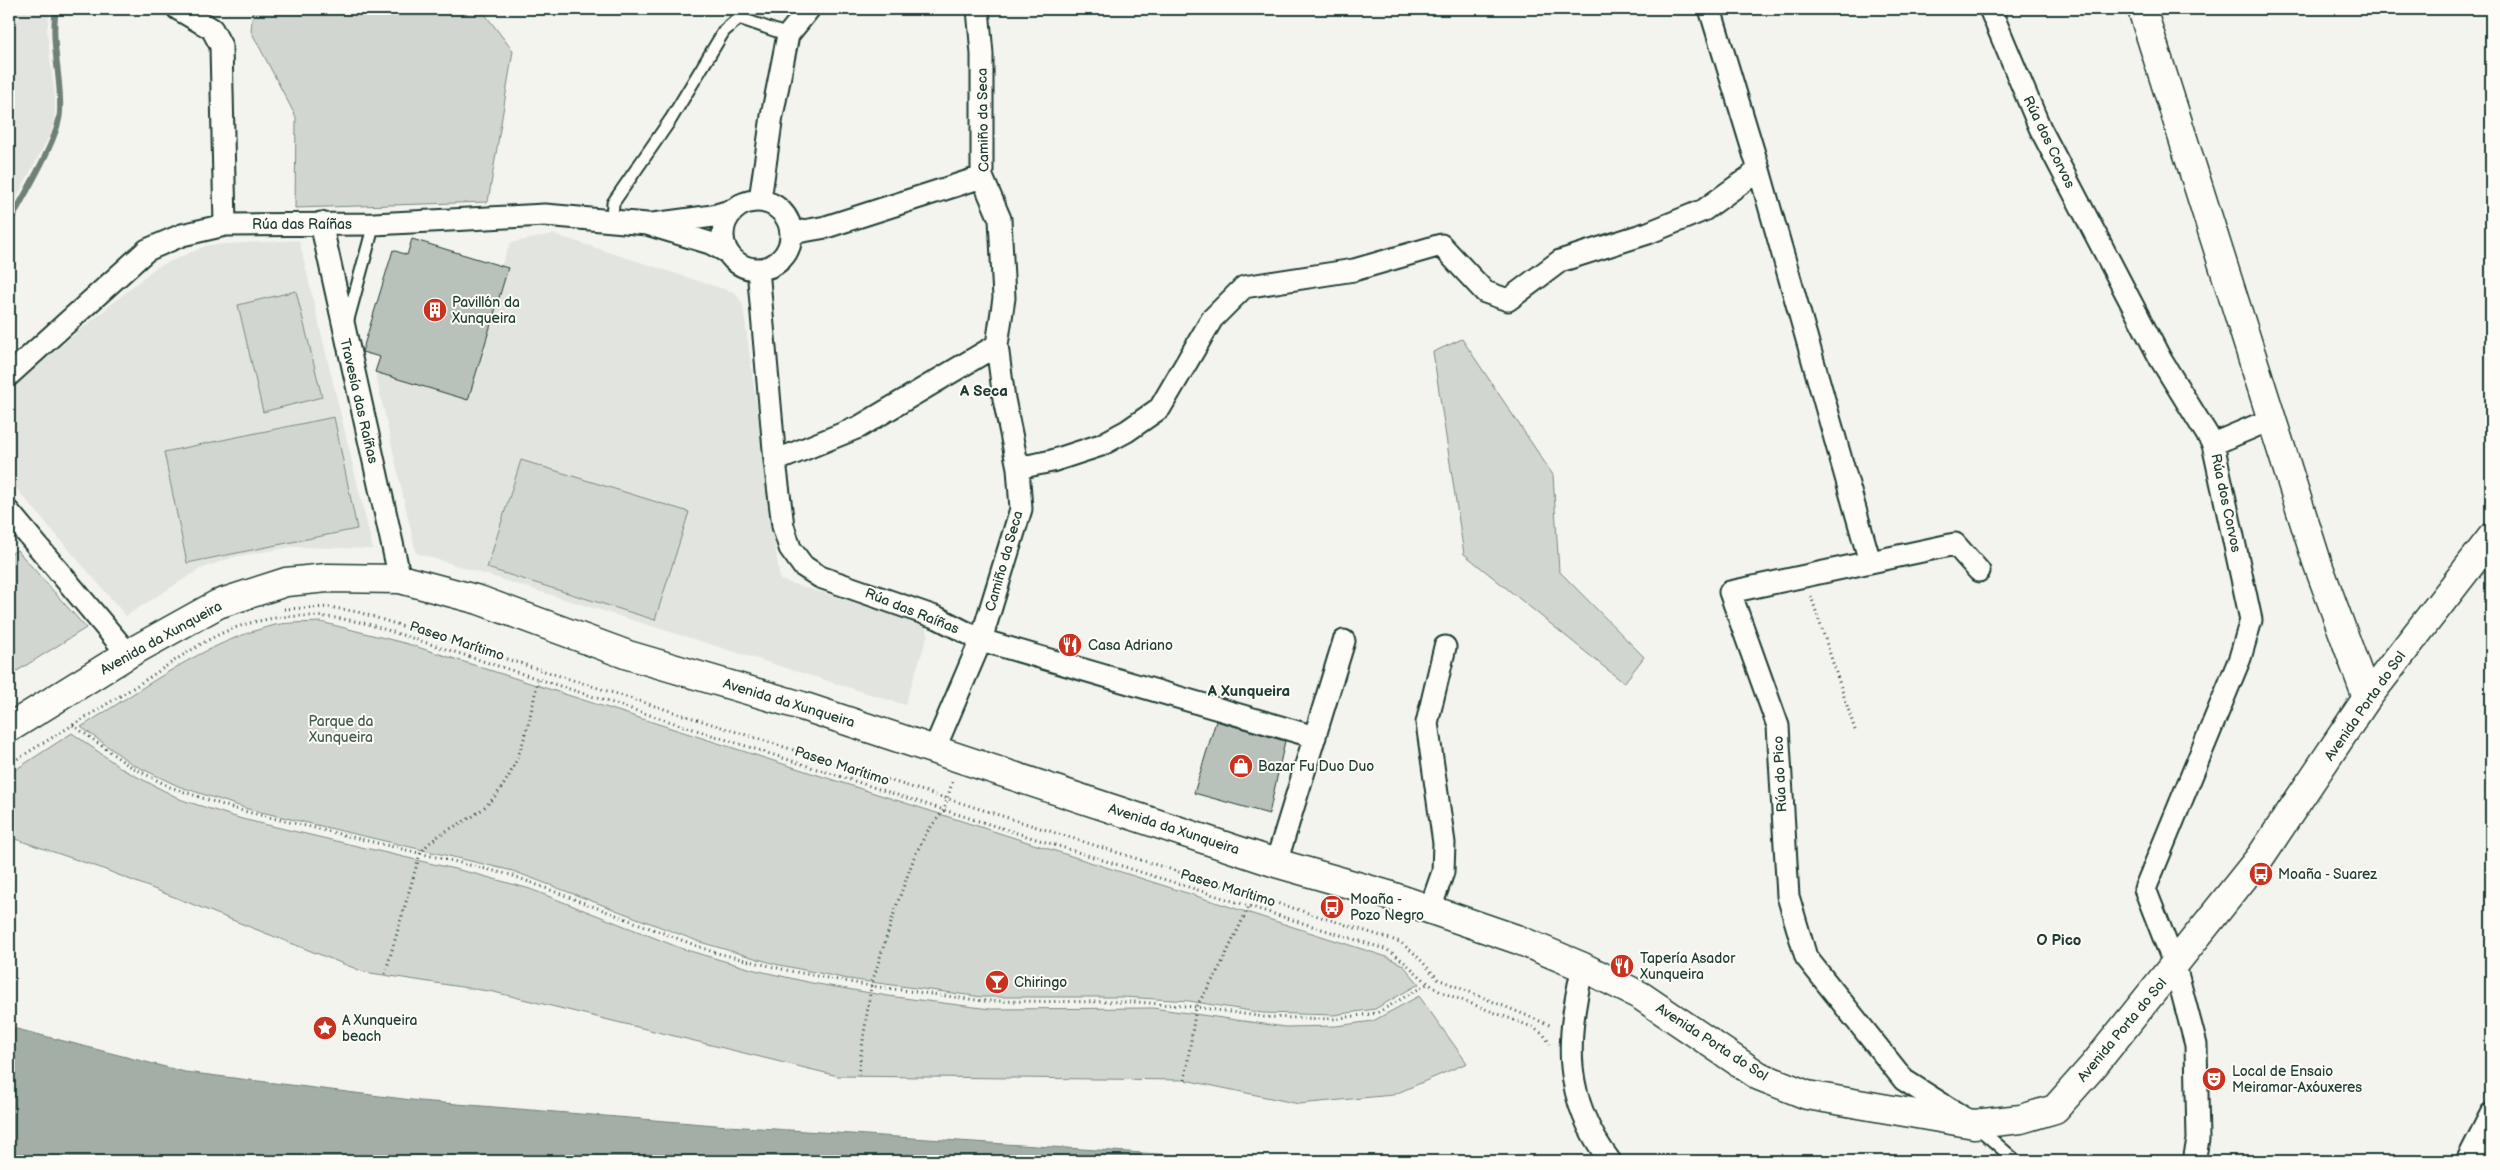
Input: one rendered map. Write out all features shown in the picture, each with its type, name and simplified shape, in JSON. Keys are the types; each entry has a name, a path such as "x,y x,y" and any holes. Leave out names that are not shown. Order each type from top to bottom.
{"main road":[{"path":"2142,9 2317,562 2367,698"},
{"name":"Avenida Porta do Sol","path":"1575,969 1640,996 1759,1076 1799,1092 1974,1124 2022,1118 2054,1109 2094,1065 2175,966 2288,818 2367,698 2491,538"},
{"name":"Avenida da Xunqueira","path":"9,728 128,654 218,604 286,582 326,578 400,579 479,600 628,655 802,706 1276,863 1430,909 1519,940 1575,969"}],"street":[{"path":"178,9 212,29 221,46 225,225"},
{"path":"760,200 772,116 788,35 808,9"},
{"name":"Camiño da Seca","path":"947,753 1021,509 1018,468 1004,399 998,345 1004,298 1000,219 982,177 982,54 978,9"},
{"path":"1710,9 1759,170 1870,562"},
{"name":"Rúa dos Corvos","path":"1990,9 2040,128 2161,360 2213,444 2251,620 2240,658 2146,889 2175,966 2196,1045 2198,1140 2194,1161"},
{"path":"1018,468 1052,461 1100,445 1127,431 1160,408 1212,319 1244,287 1354,270 1441,245 1485,292 1508,300 1560,261 1648,233 1704,210 1759,170"},
{"path":"792,233 826,227 982,177"},
{"path":"760,200 778,207 790,223 792,233 791,244 779,262 769,268 746,268 735,262 727,252 723,241 723,230 733,210 750,201 760,200"},
{"name":"Rúa das Raíñas","path":"647,224 713,216 733,210"},
{"name":"Rúa das Raíñas","path":"9,375 147,250 182,235 225,225 374,224 545,215 647,224 710,242 727,252"},
{"name":"Travesía das Raíñas","path":"321,223 344,334 400,579"},
{"name":"Rúa das Raíñas","path":"758,269 775,461 783,526 790,548 803,566 820,577 938,618 981,640 1314,737"},
{"path":"775,461 859,426 998,345"},
{"path":"2213,444 2272,419"},
{"path":"9,512 128,654"},
{"name":"Rúa do Pico","path":"1974,1124 1904,1080 1806,957 1788,896 1778,726 1730,592 1955,544 1979,571"},
{"path":"1276,863 1344,641"},
{"path":"1430,909 1443,872 1444,843 1427,723 1445,647"},
{"path":"1575,969 1570,1040 1571,1072 1577,1097 1592,1134 1610,1161"},
{"path":"2467,1161 2491,1114"},
{"path":"2488,1161 2491,1133"}],"lane":[{"path":"612,220 613,203 671,119 724,31 737,13 788,35"},
{"path":"344,334 374,224"},
{"path":"1974,1124 2016,1161"}],"path":[{"path":"1805,576 1856,733"},
{"path":"277,610 328,607 358,612 1400,942 1445,983 1547,1023 1554,1028"},
{"name":"Paseo Marítimo","path":"9,764 219,635 264,620 288,616 327,616 368,624 944,810 1385,948 1399,956 1427,984 1441,992 1532,1027 1544,1035 1550,1044 1550,1054"},
{"path":"385,974 420,854 427,843 477,813 495,796 510,773 522,746 538,680"},
{"path":"73,725 128,765 170,787 235,809 511,875 713,952 790,972 871,986 984,1001 1136,1002 1196,1007 1264,1017 1333,1019 1377,1013 1427,984"},
{"path":"858,1075 871,986 915,855 927,832 944,810 947,799 947,753"},
{"path":"1185,1080 1196,1007 1218,971 1249,906"}],"shaded area":[{"path":"9,9 50,9 47,31 55,98 55,115 51,133 9,212"},
{"path":"553,234 736,293 743,305 780,580 924,623 928,634 905,705 416,553 375,372 380,357 362,352 393,251 407,255 412,239 501,266 510,243"},
{"path":"299,240 373,549 292,547 234,557 200,569 126,616 9,480 9,389 155,268 208,245"},
{"path":"9,1027 185,1072 420,1101 728,1126 1266,1161 9,1161"}],"green space":[{"path":"253,9 481,9 513,51 488,202 295,208 296,117 251,31"},
{"path":"296,291 322,397 263,412 238,305"},
{"path":"1462,339 1553,475 1559,571 1644,657 1624,683 1464,554 1433,352"},
{"path":"334,417 357,529 187,563 164,452"},
{"path":"521,460 689,512 655,620 487,568"},
{"path":"17,550 86,628 17,671 9,658 9,555"},
{"name":"Parque da Xunqueira","path":"321,622 408,644 1387,957 1403,965 1419,984 1375,1009 1334,1015 1263,1013 1189,1001 1123,997 982,997 848,979 775,964 700,942 513,871 248,809 178,786 132,764 81,727 175,668 223,643 275,625"},
{"path":"72,733 124,770 182,800 242,819 476,874 530,889 683,949 755,970 812,983 888,996 990,1009 1153,1008 1285,1027 1336,1026 1373,1021 1419,996 1467,1063 1393,1095 1299,1104 1185,1080 838,1076 494,992 364,972 98,867 9,837 9,774"}],"building":[{"name":"Pavillón da Xunqueira","path":"412,239 508,268 468,400 375,372 380,357 362,352 393,250 407,255"},
{"name":"Bazar Fu Duo Duo","path":"1216,721 1285,741 1269,814 1194,793"}],"waterway":[{"path":"9,224 47,152 58,123 60,99 54,35 56,9"}],"place":[{"name":"Pavillón da Xunqueira","path":"435,310"},
{"name":"Casa Adriano","path":"1070,645"},
{"name":"Bazar Fu Duo Duo","path":"1241,766"},
{"name":"Moaña - Suarez","path":"2261,874"},
{"name":"Moaña - Pozo Negro","path":"1332,907"},
{"name":"Tapería Asador Xunqueira","path":"1622,966"},
{"name":"Chiringo","path":"997,982"},
{"name":"A Xunqueira beach","path":"325,1028"},
{"name":"Local de Ensaio Meiramar-Axóuxeres","path":"2214,1079"}],"district":[{"name":"A Seca","path":"984,391"},
{"name":"A Xunqueira","path":"1249,691"},
{"name":"O Pico","path":"2059,940"}]}
